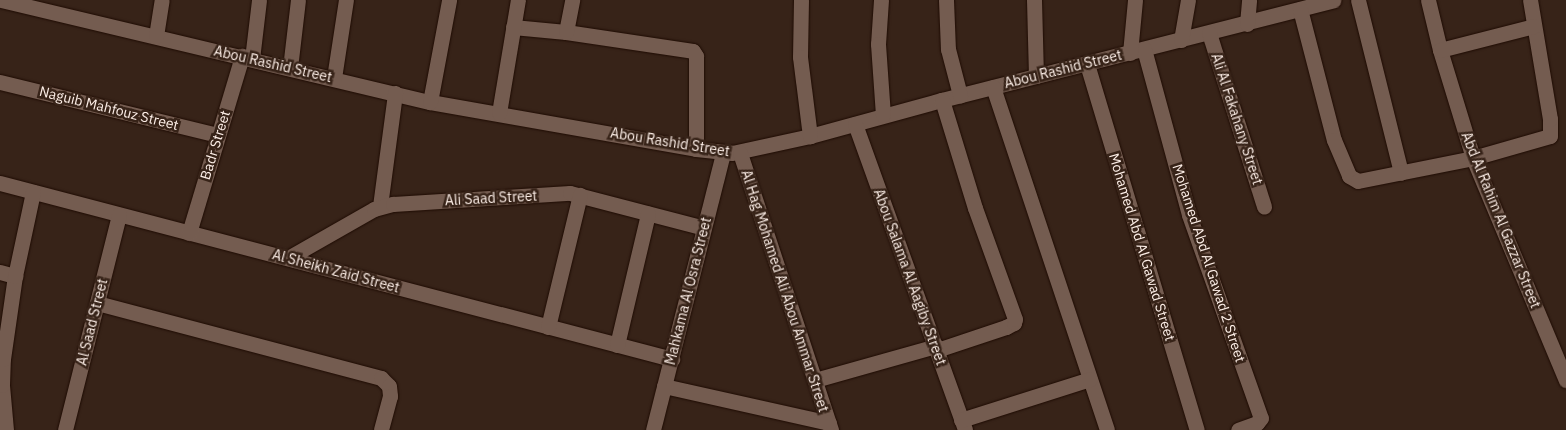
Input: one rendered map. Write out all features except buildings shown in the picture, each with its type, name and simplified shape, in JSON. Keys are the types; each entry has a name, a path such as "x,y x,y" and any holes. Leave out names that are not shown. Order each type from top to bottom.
{"street":[{"name":"Abou Rashid Street","path":"2,0 430,102 722,153 740,153 810,136 883,115 1247,24 1334,0"},
{"path":"156,36 162,0"},
{"name":"Badr Street","path":"189,233 218,135 247,57 259,0"},
{"path":"290,68 298,0"},
{"path":"334,78 346,0"},
{"path":"430,102 449,0"},
{"path":"499,113 518,0"},
{"path":"566,32 572,0"},
{"path":"801,0 800,57 810,136"},
{"path":"881,0 878,44 883,115"},
{"path":"946,0 947,42 960,96"},
{"path":"1034,0 1036,76"},
{"path":"1135,0 1137,51"},
{"path":"1181,40 1188,0"},
{"path":"1247,24 1249,0"},
{"path":"1358,0 1401,173"},
{"name":"Abd Al Rahim Al Gazzar Street","path":"1428,0 1440,50 1473,158 1566,380"},
{"path":"1300,9 1334,140 1350,176 1358,181 1473,158 1541,140 1551,134 1530,0"},
{"path":"1440,50 1534,26"},
{"path":"513,27 566,32 692,50 696,56 696,149"},
{"name":"Ali Al Fakahany Street","path":"1210,33 1264,206"},
{"name":"Mohamed Abd Al Gawad 2 Street","path":"1137,51 1189,215 1261,418 1257,423 1238,430"},
{"name":"Mohamed Abd Al Gawad Street","path":"1087,64 1197,430"},
{"name":"Naguib Mahfouz Street","path":"1,86 218,135"},
{"path":"993,87 1107,430"},
{"path":"380,206 395,94"},
{"path":"814,380 936,348 1014,323 1015,319 975,208 942,100"},
{"name":"Abou Salama Al Aagiby Street","path":"854,124 963,425"},
{"name":"Mahkama Al Osra Street","path":"653,430 722,153"},
{"name":"Al Hag Mohamed Ali Abou Ammar Street","path":"740,153 830,427"},
{"name":"Al Sheikh Zaid Street","path":"0,184 672,359"},
{"path":"6,430 1,372 15,276 33,192"},
{"name":"Ali Saad Street","path":"288,258 380,206 560,194 580,196 704,228"},
{"path":"548,327 580,196"},
{"path":"617,345 648,214"},
{"name":"Al Saad Street","path":"64,430 119,215"},
{"path":"0,272 15,276"},
{"path":"97,303 381,378 389,386 390,396 381,430"},
{"path":"963,425 1090,379"},
{"path":"664,386 830,427"}]}
